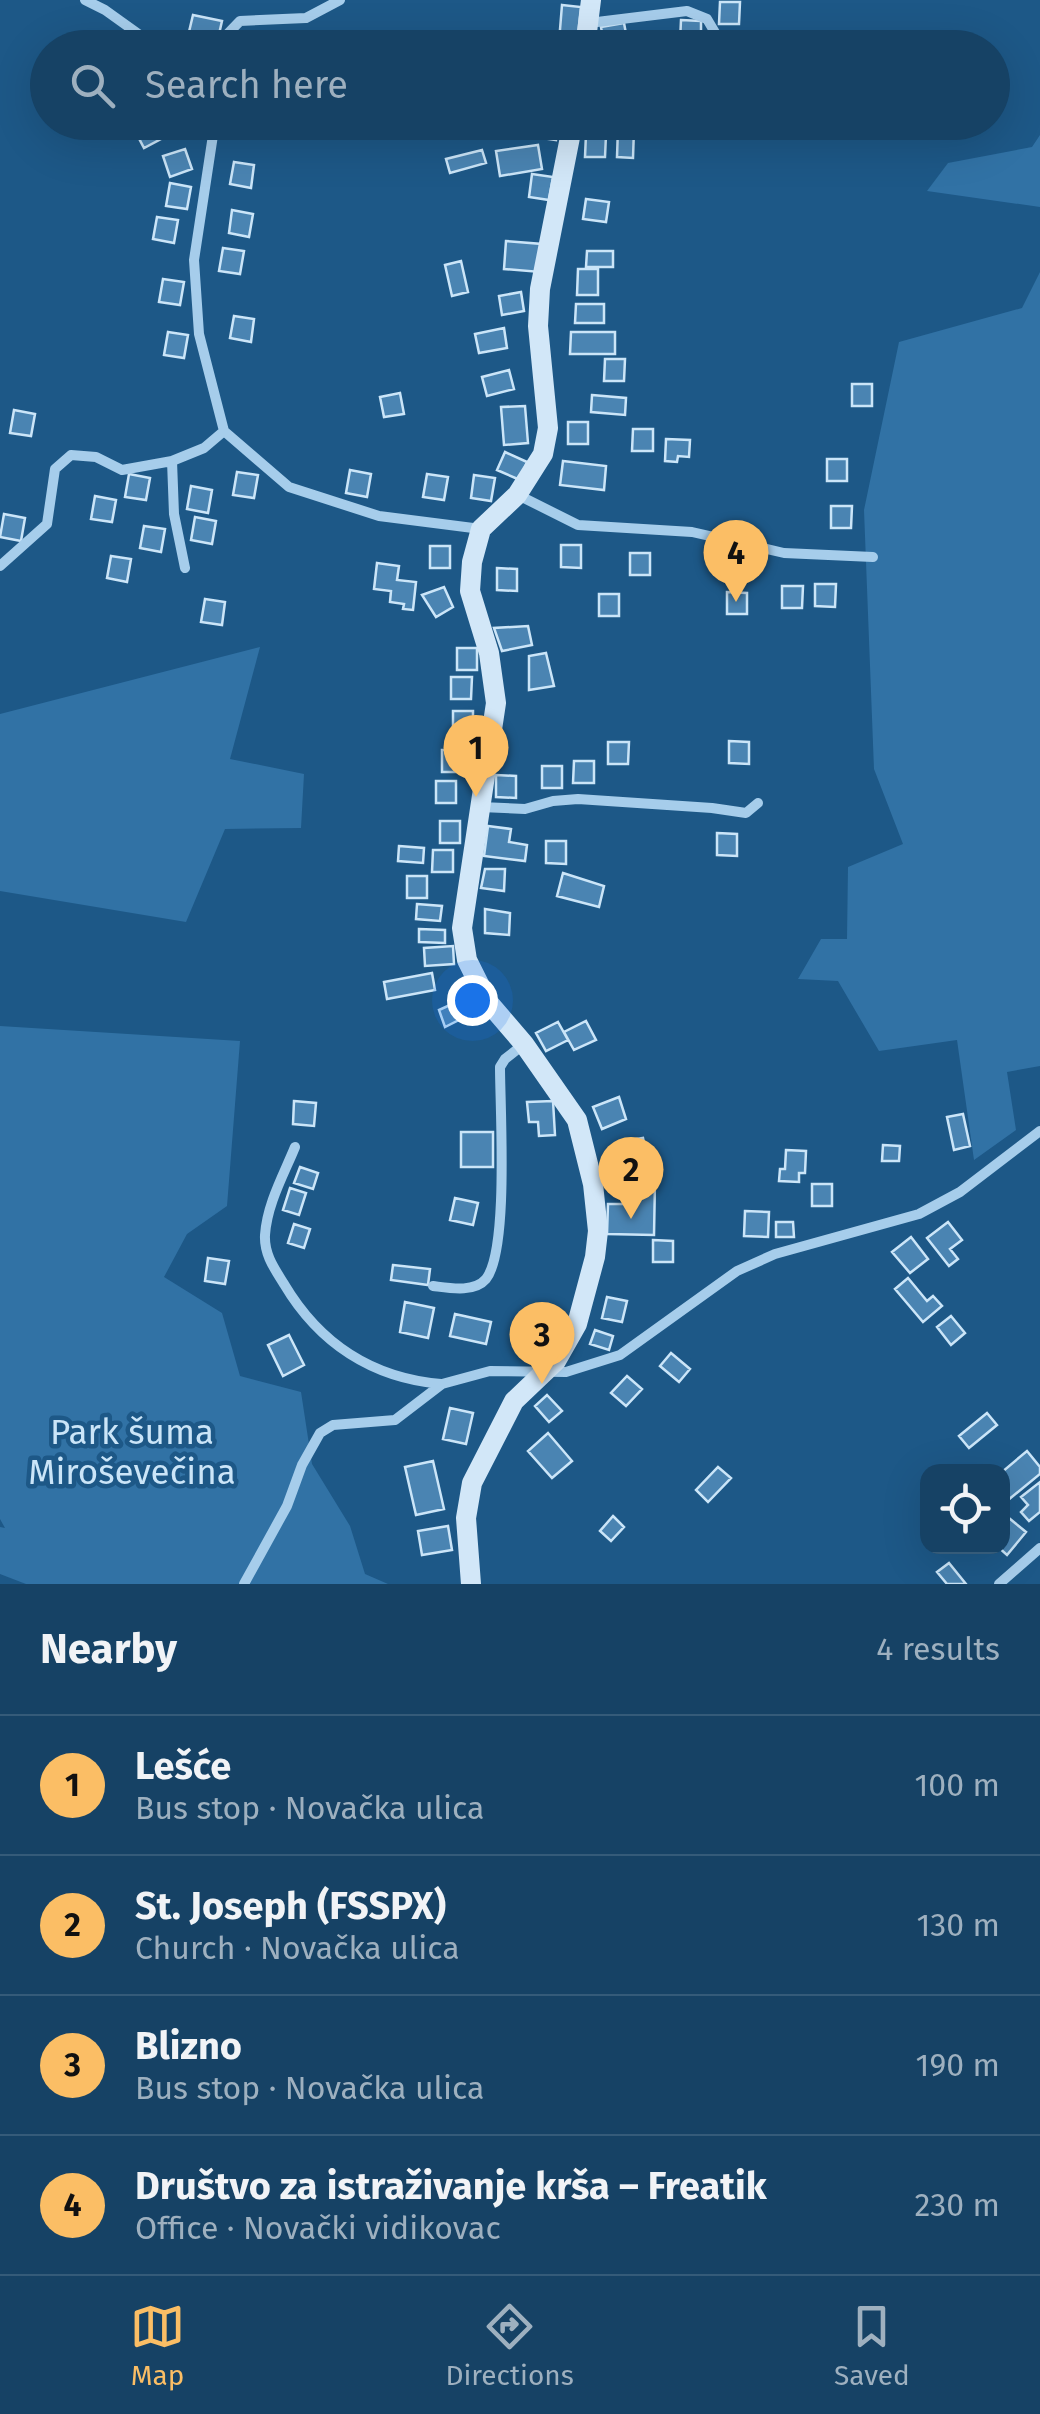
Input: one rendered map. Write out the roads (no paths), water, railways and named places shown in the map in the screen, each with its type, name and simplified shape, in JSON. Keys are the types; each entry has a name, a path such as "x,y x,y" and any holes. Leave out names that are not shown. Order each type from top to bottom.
{"street":[{"path":"85,0 133,30"},
{"path":"231,30 240,21 306,18 340,0"},
{"path":"588,30 591,0"},
{"path":"589,22 687,11 707,18 714,30"},
{"path":"212,140 194,260 199,334 224,431 289,487 379,516 481,529"},
{"path":"472,1584 466,1518 472,1483 514,1402 556,1361 577,1324 595,1256 597,1211 588,1153 577,1120 524,1044 488,1002 467,960 462,928 496,704 489,652 470,591 472,562 481,529 517,494 543,454 548,428 538,326 540,289 569,140"},
{"path":"0,566 47,524 54,468 71,455 96,457 122,470 172,461 204,448 224,431"},
{"path":"172,461 174,514 185,568"},
{"path":"517,494 578,525 692,532 784,553 872,557"},
{"path":"480,806 525,809 578,799 746,813 758,803"},
{"path":"433,1286 474,1286 483,1283 491,1268 498,1227 500,1067 524,1044"},
{"path":"295,1146 272,1204 265,1236 269,1259 299,1308 329,1340 366,1364 410,1382 442,1384 490,1371 566,1372 620,1355 737,1271 775,1254 919,1214 960,1192 1040,1131"},
{"path":"244,1584 287,1506 302,1466 320,1434 343,1422 395,1420 442,1384"},
{"path":"999,1584 1040,1548"}],"place":[{"name":"Društvo za istraživanje krša – Freatik","path":"736,602"},
{"name":"Lešće","path":"476,797"},
{"name":"St. Joseph (FSSPX)","path":"631,1219"},
{"name":"Blizno","path":"542,1384"}],"park label":[{"name":"Park šuma Miroševečina","path":"132,1452"}]}
